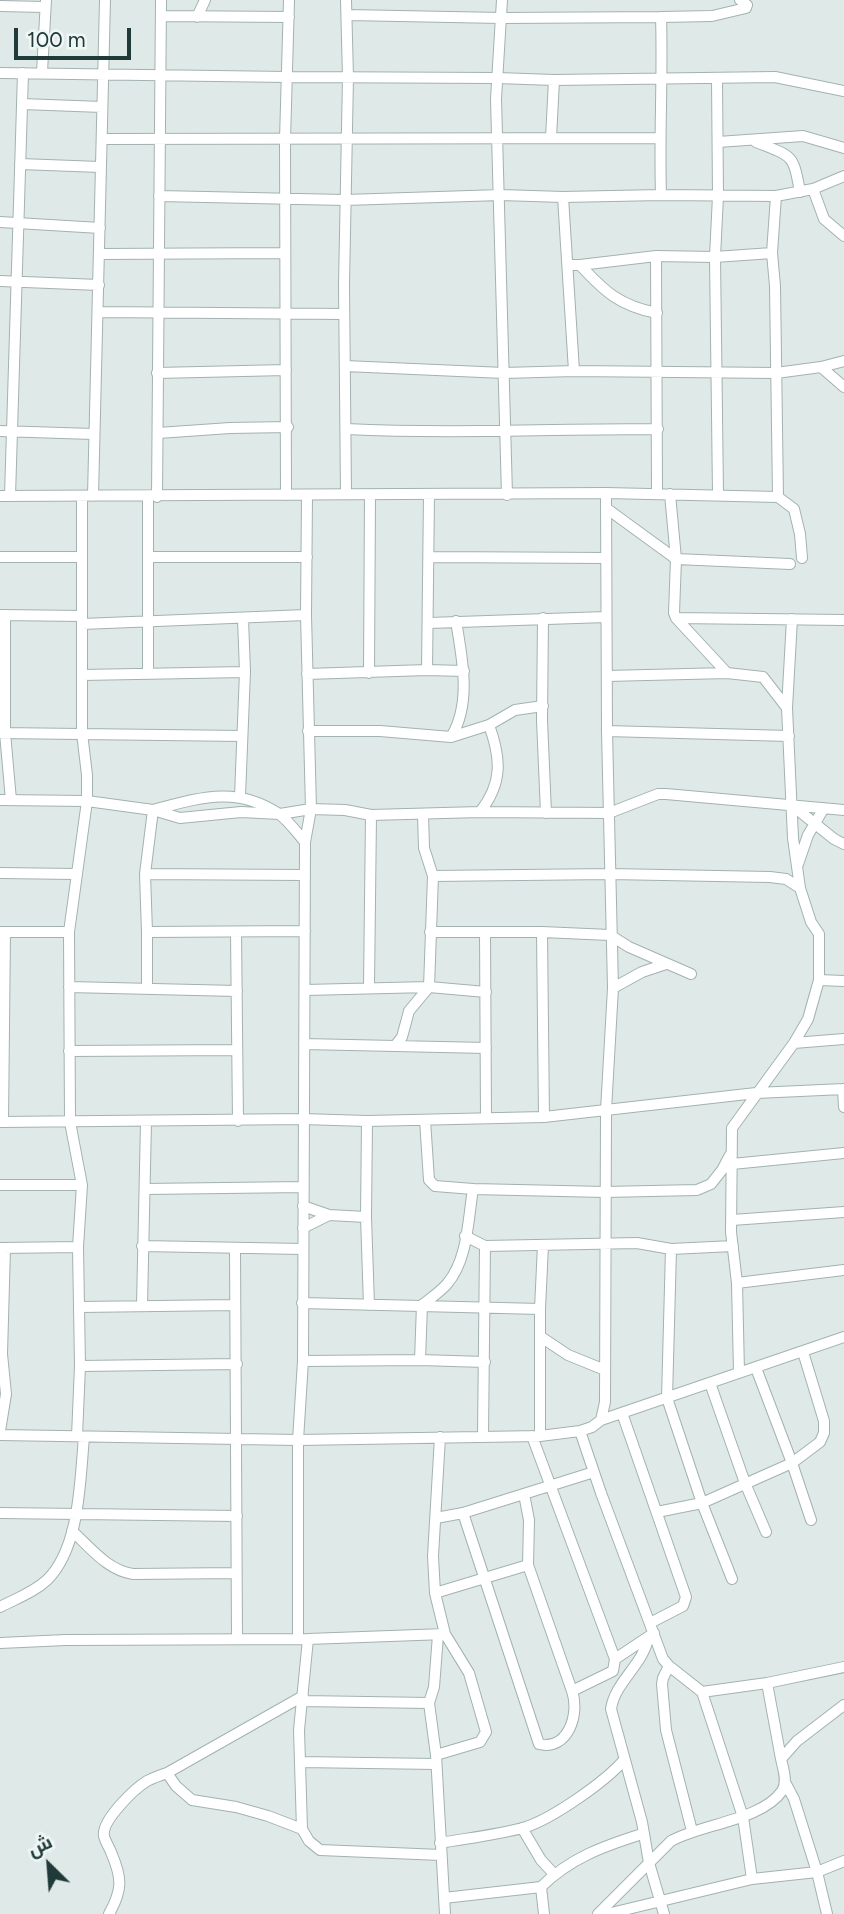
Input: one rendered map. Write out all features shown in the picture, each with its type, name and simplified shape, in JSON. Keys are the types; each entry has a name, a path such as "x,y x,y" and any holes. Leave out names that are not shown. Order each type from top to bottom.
{"street":[{"path":"0,1607 33,1591 47,1580 58,1566 77,1513 80,1437 78,1247 82,1185 70,1122 69,932 87,801 82,733 82,557 93,434 105,0"},
{"path":"148,674 148,557 158,433 161,0"},
{"path":"197,17 205,0"},
{"path":"286,495 288,427 285,140 289,0"},
{"path":"346,0 346,494"},
{"path":"502,0 497,78 497,137 507,495"},
{"path":"347,15 502,18 712,16 746,8 747,5 740,0"},
{"path":"0,6 45,3 42,72"},
{"path":"161,16 289,17"},
{"path":"661,17 661,195"},
{"path":"0,73 554,80 775,77 844,91"},
{"path":"23,73 12,431 5,496 718,494 778,497 794,509 802,558"},
{"path":"717,79 718,196 715,257 718,494"},
{"path":"551,138 554,80"},
{"path":"22,104 102,107"},
{"path":"718,142 803,136 844,148"},
{"path":"102,139 659,138"},
{"path":"752,141 788,155 795,164 800,192"},
{"path":"20,164 100,167"},
{"path":"159,195 345,200 500,195 776,196 813,189 844,176"},
{"path":"813,189 824,219 844,236"},
{"path":"776,196 772,253 775,286 778,497"},
{"path":"563,197 574,265 574,371"},
{"path":"0,222 100,228"},
{"path":"100,254 285,253"},
{"path":"574,265 656,257 772,253"},
{"path":"656,257 657,494"},
{"path":"574,265 618,301 657,313"},
{"path":"0,281 99,285"},
{"path":"98,312 344,314"},
{"path":"345,366 504,373 776,373 821,368 844,361"},
{"path":"821,368 844,387"},
{"path":"157,373 286,370"},
{"path":"158,433 288,427"},
{"path":"346,429 425,433 658,429"},
{"path":"0,431 93,434"},
{"path":"428,670 429,494"},
{"path":"601,1420 605,1402 606,1110 613,988 607,731 606,494"},
{"path":"670,494 676,559 676,618 727,673"},
{"path":"307,495 306,615 311,809 305,842 303,1361 298,1440 303,1639 303,1699 299,1730 302,1829 309,1842 320,1850 441,1855"},
{"path":"369,673 370,495"},
{"path":"606,508 676,559 790,564"},
{"path":"0,557 82,557"},
{"path":"148,557 307,557"},
{"path":"430,557 606,558"},
{"path":"306,615 148,622 3,615 5,800 87,801 153,810 180,818 241,812 280,814 311,809 345,810 371,815 609,813 658,794 842,808"},
{"path":"429,623 606,617"},
{"path":"543,618 546,813"},
{"path":"676,618 844,620"},
{"path":"240,796 245,672 243,619"},
{"path":"739,1373 737,1283 732,1220 732,1128 794,1044 808,1019 819,980 819,934 811,922 800,888 793,838 787,708 792,619"},
{"path":"451,737 461,716 464,671 456,621"},
{"path":"307,674 464,671"},
{"path":"82,675 245,672"},
{"path":"607,676 727,673 763,677 787,708"},
{"path":"308,732 380,731 451,737 489,725 515,710 543,706"},
{"path":"480,812 492,797 498,768 496,744 489,725"},
{"path":"607,731 789,736"},
{"path":"3,733 242,736"},
{"path":"153,810 202,797 240,796 280,814 305,842"},
{"path":"793,806 844,844"},
{"path":"797,866 808,835 824,808"},
{"path":"147,988 145,874 153,810"},
{"path":"395,1046 402,1037 409,1011 429,987 433,876 424,849 423,814"},
{"path":"369,987 371,815"},
{"path":"0,873 76,874"},
{"path":"145,874 305,875"},
{"path":"433,876 610,874 778,877 800,888"},
{"path":"146,932 305,931"},
{"path":"69,932 2,932 1,1122 302,1119 367,1121 544,1117 756,1093 843,1089 844,1107"},
{"path":"236,932 238,1121"},
{"path":"430,932 610,935 691,974"},
{"path":"485,932 486,1118"},
{"path":"542,932 544,1117"},
{"path":"613,988 642,972 666,964"},
{"path":"819,980 844,981"},
{"path":"69,987 237,992"},
{"path":"305,990 429,987 486,992"},
{"path":"794,1044 844,1039"},
{"path":"304,1044 486,1048"},
{"path":"69,1051 237,1050"},
{"path":"425,1119 425,1143 431,1184 435,1186 605,1192 704,1189 731,1159 844,1153"},
{"path":"367,1121 369,1305"},
{"path":"142,1305 146,1122"},
{"path":"0,1185 82,1185"},
{"path":"145,1189 303,1187"},
{"path":"422,1305 440,1292 457,1270 473,1189"},
{"path":"303,1206 329,1215 366,1217"},
{"path":"732,1220 844,1212"},
{"path":"303,1228 329,1215"},
{"path":"465,1236 485,1246 607,1243 646,1244 670,1249 733,1245"},
{"path":"543,1245 536,1436 550,1485 615,1659 613,1671 572,1691"},
{"path":"483,1436 485,1246"},
{"path":"78,1247 3,1248 1,1363 6,1394 0,1433 80,1437 298,1440 536,1436 580,1431 601,1420 844,1337"},
{"path":"142,1247 302,1250"},
{"path":"670,1249 667,1398 702,1503 732,1579"},
{"path":"235,1250 237,1639"},
{"path":"737,1283 844,1270"},
{"path":"302,1303 540,1309"},
{"path":"80,1307 235,1305"},
{"path":"420,1360 422,1305"},
{"path":"541,1337 568,1356 605,1370"},
{"path":"657,1512 702,1503 792,1463 820,1442 824,1433 824,1422 803,1352"},
{"path":"303,1361 485,1362"},
{"path":"80,1366 237,1364"},
{"path":"756,1368 811,1520"},
{"path":"710,1383 745,1483 766,1532"},
{"path":"615,1659 683,1606 687,1597 622,1413"},
{"path":"580,1431 650,1631 669,1667 702,1692 743,1817 752,1880"},
{"path":"440,1437 433,1556 435,1593 442,1634 429,1703 436,1759 445,1914"},
{"path":"436,1518 463,1513 594,1472"},
{"path":"463,1513 539,1744 554,1744 563,1739 569,1730 577,1705 528,1565 529,1520 524,1494"},
{"path":"0,1513 237,1516"},
{"path":"72,1531 105,1562 120,1572 236,1573"},
{"path":"435,1593 528,1565"},
{"path":"650,1631 640,1660 613,1700 611,1709 664,1914"},
{"path":"0,1643 66,1640 303,1639 442,1634"},
{"path":"300,1762 436,1759 480,1742 486,1732 468,1673 442,1634"},
{"path":"669,1667 662,1684 666,1730 692,1831"},
{"path":"702,1692 767,1684 844,1667"},
{"path":"767,1684 785,1782 794,1799 827,1914"},
{"path":"108,1914 120,1891 120,1881 103,1835 107,1821 131,1794 147,1781 167,1773 303,1699 429,1703"},
{"path":"781,1759 797,1741 844,1704"},
{"path":"440,1843 535,1824 564,1807 616,1769 624,1760"},
{"path":"167,1773 176,1786 192,1800 236,1807 302,1829"},
{"path":"598,1914 671,1841 692,1831 743,1817 766,1805 783,1791 785,1782"},
{"path":"522,1828 541,1860 554,1874"},
{"path":"444,1898 541,1887 554,1874 586,1854 642,1834"},
{"path":"607,1914 752,1880 817,1872 844,1861"},
{"path":"541,1887 544,1914"}]}
